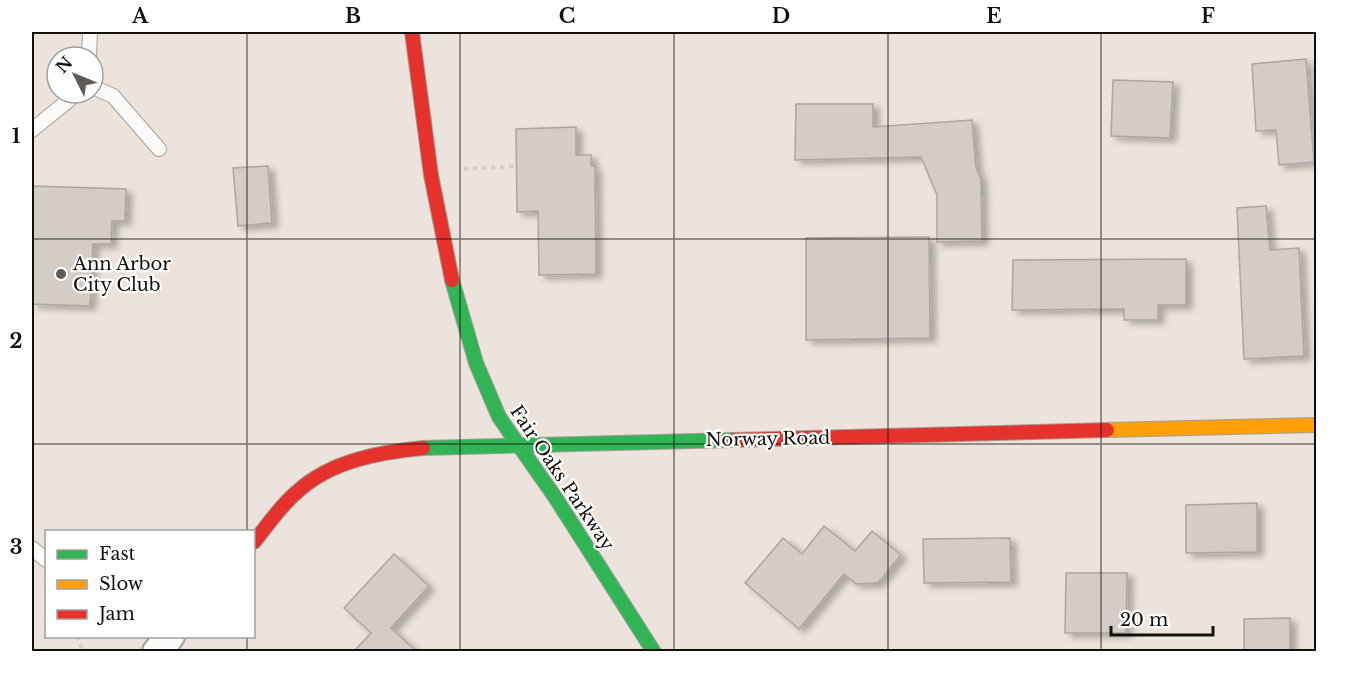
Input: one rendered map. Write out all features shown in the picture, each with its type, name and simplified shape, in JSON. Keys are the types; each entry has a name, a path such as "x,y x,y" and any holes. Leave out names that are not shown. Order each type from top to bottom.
{"street":[{"name":"Fair Oaks Parkway","path":"412,32 426,148 447,263 473,351 495,410 540,473 654,651"},
{"name":"Norway Road","path":"255,541 300,489 352,459 386,450 1317,425"},
{"path":"157,651 168,638"}],"lane":[{"path":"105,93 112,96 159,149"},
{"path":"32,130 63,105"},
{"path":"32,548 45,559"}],"path":[{"path":"462,169 517,166"}],"building":[{"path":"1306,59 1314,162 1279,165 1276,130 1256,131 1252,64"},
{"path":"1113,80 1173,82 1170,138 1111,136"},
{"path":"796,104 873,104 873,127 972,120 976,167 981,180 982,241 937,242 937,195 921,157 795,160"},
{"path":"576,127 576,155 591,155 591,166 595,166 596,274 539,275 538,211 517,212 516,129"},
{"path":"268,166 272,223 238,226 233,168"},
{"name":"Ann Arbor City Club","path":"32,186 126,189 125,221 112,221 111,244 93,244 90,306 32,304"},
{"path":"1266,206 1270,250 1299,248 1304,356 1244,359 1237,208"},
{"path":"929,237 930,338 806,340 806,238"},
{"path":"1186,259 1186,305 1158,305 1158,320 1124,320 1124,309 1012,310 1013,260"},
{"path":"1257,503 1257,552 1186,553 1186,505"},
{"path":"824,526 855,551 872,531 901,555 878,583 856,584 844,574 799,629 745,583 783,538 802,554"},
{"path":"1010,538 1011,582 924,583 923,539"},
{"path":"394,554 429,586 391,628 416,651 354,651 371,633 344,608"},
{"path":"1066,573 1127,573 1126,633 1065,633"},
{"path":"1290,618 1290,651 1244,651 1244,619"}],"traffic: fast":[{"path":"452,280 476,363 499,417 555,497 654,652"},
{"path":"423,448 734,440"}],"traffic: slow":[{"path":"1107,430 1316,425"}],"traffic: jam":[{"path":"412,32 431,175 452,280"},
{"path":"734,440 1107,430"},
{"path":"255,541 291,497 310,481 356,460 390,452 423,448"}],"place":[{"name":"Ann Arbor City Club","path":"61,274"}]}
